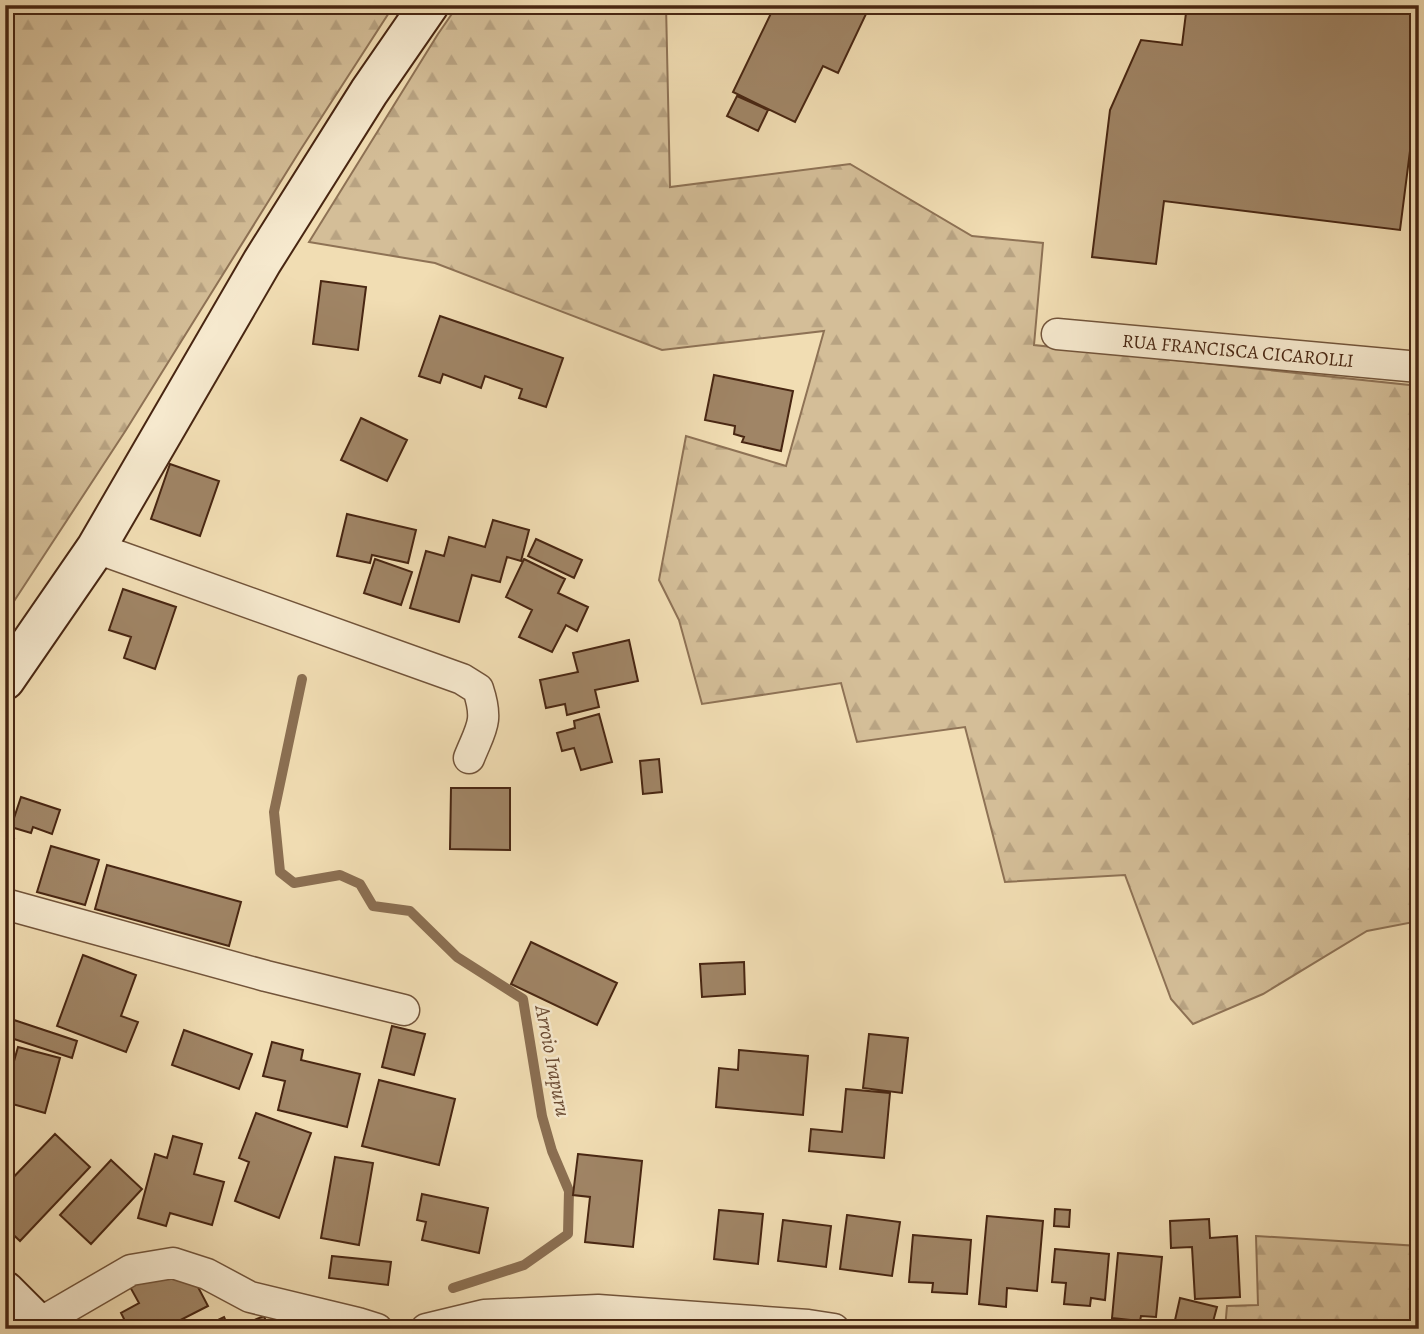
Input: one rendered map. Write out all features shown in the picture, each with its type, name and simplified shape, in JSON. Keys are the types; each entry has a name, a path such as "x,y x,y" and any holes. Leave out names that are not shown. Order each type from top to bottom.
{"main road":[{"path":"5,680 96,548 262,262 369,93 429,5"},
{"path":"5,1291 40,1327"}],"street":[{"name":"RUA FRANCISCA CICAROLLI","path":"1057,334 1419,367"},
{"path":"96,548 462,679 478,689 484,705 485,720 469,758"},
{"path":"5,904 254,973 404,1010"},
{"path":"40,1327 131,1270 173,1263 206,1274 250,1297 358,1322 377,1329"},
{"path":"426,1329 484,1315 598,1310 834,1329"}],"green space":[{"path":"5,5 394,5 126,430 5,615"},
{"path":"458,5 666,5 670,187 850,164 972,236 1043,243 1034,345 1419,386 1419,921 1367,931 1263,994 1193,1024 1171,999 1125,875 1005,882 965,727 857,742 841,683 702,704 679,620 659,580 686,436 786,466 824,331 662,350 435,263 309,242"},
{"path":"1256,1236 1419,1246 1419,1329 1225,1329 1227,1306 1258,1305"}],"building":[{"path":"775,5 849,5 866,14 838,73 823,66 795,122 733,92"},
{"path":"1187,5 1419,5 1419,80 1400,230 1164,201 1156,264 1092,257 1110,110 1141,40 1182,45"},
{"path":"737,96 768,110 758,131 727,116"},
{"path":"321,281 366,287 358,350 313,344"},
{"path":"440,316 563,358 546,407 519,398 522,389 485,376 481,388 443,374 440,383 419,376"},
{"path":"714,375 793,391 781,451 742,442 744,437 734,434 735,426 705,420"},
{"path":"361,418 407,440 387,481 341,460"},
{"path":"170,464 219,481 200,536 151,519"},
{"path":"347,514 416,530 408,563 372,555 370,563 337,556"},
{"path":"493,520 529,530 521,561 507,557 500,582 472,575 459,622 410,608 426,551 444,556 449,537 485,547"},
{"path":"536,539 582,560 574,578 528,556"},
{"path":"375,559 412,572 401,605 364,593"},
{"path":"524,559 565,579 558,593 588,607 577,631 566,625 552,652 519,637 532,610 506,597"},
{"path":"123,589 176,607 155,669 124,658 131,637 109,630"},
{"path":"629,640 638,681 595,690 599,707 567,715 565,704 546,708 540,680 578,672 573,653"},
{"path":"599,714 612,762 581,770 574,748 562,751 557,733 575,728 574,721"},
{"path":"659,759 662,792 643,794 640,761"},
{"path":"451,788 510,788 510,850 450,849"},
{"path":"21,797 60,810 52,834 33,827 31,833 11,827"},
{"path":"5,836 14,839 5,869"},
{"path":"51,846 99,860 85,905 37,892"},
{"path":"107,865 241,902 229,946 95,909"},
{"path":"531,942 617,983 597,1025 511,984"},
{"path":"83,955 136,975 121,1016 138,1022 126,1052 57,1026"},
{"path":"744,962 745,994 702,997 700,964"},
{"path":"5,1017 77,1041 72,1058 11,1038 5,1055"},
{"path":"392,1026 425,1034 414,1075 382,1067"},
{"path":"184,1030 252,1054 239,1089 172,1065"},
{"path":"869,1034 908,1038 902,1093 863,1088"},
{"path":"272,1042 303,1050 301,1060 360,1074 347,1127 278,1110 285,1081 263,1076"},
{"path":"18,1047 60,1058 45,1113 5,1102"},
{"path":"739,1050 808,1056 803,1115 716,1107 719,1068 738,1070"},
{"path":"379,1080 455,1099 439,1165 362,1146"},
{"path":"846,1089 890,1093 884,1158 809,1151 811,1129 842,1132"},
{"path":"256,1113 311,1133 279,1218 235,1201 249,1162 239,1158"},
{"path":"55,1134 90,1167 20,1241 5,1227 5,1186"},
{"path":"173,1136 202,1144 194,1174 224,1182 212,1225 170,1213 166,1226 138,1218 155,1154 167,1158"},
{"path":"578,1154 642,1161 633,1247 585,1242 590,1197 573,1195"},
{"path":"335,1157 373,1163 359,1245 321,1238"},
{"path":"111,1160 142,1189 91,1244 60,1215"},
{"path":"422,1194 488,1208 479,1253 422,1240 426,1222 417,1220"},
{"path":"1055,1209 1070,1210 1069,1227 1054,1226"},
{"path":"719,1210 763,1214 758,1264 714,1259"},
{"path":"847,1215 900,1222 892,1276 840,1269"},
{"path":"987,1216 1043,1221 1037,1291 1007,1288 1006,1307 979,1304"},
{"path":"1209,1219 1210,1238 1237,1236 1240,1297 1195,1299 1192,1247 1171,1248 1170,1221"},
{"path":"783,1220 831,1226 826,1267 778,1261"},
{"path":"913,1235 971,1240 967,1294 932,1292 933,1283 909,1282"},
{"path":"1055,1249 1109,1254 1105,1300 1091,1298 1090,1306 1064,1304 1066,1283 1052,1282"},
{"path":"1118,1253 1162,1257 1156,1317 1141,1316 1140,1321 1112,1318"},
{"path":"332,1256 391,1262 388,1285 329,1278"},
{"path":"188,1268 208,1306 163,1329 129,1329 121,1313 139,1303 129,1285 160,1269 165,1279"},
{"path":"1180,1298 1217,1307 1211,1329 1173,1329"},
{"path":"264,1316 269,1329 241,1329 240,1326"},
{"path":"224,1317 229,1329 199,1329"}],"waterway":[{"name":"Arroio Irapuru","path":"302,679 274,812 280,872 294,883 340,875 360,884 373,906 410,911 457,957 523,999 542,1116 552,1151 569,1191 568,1234 524,1265 453,1288"}]}
